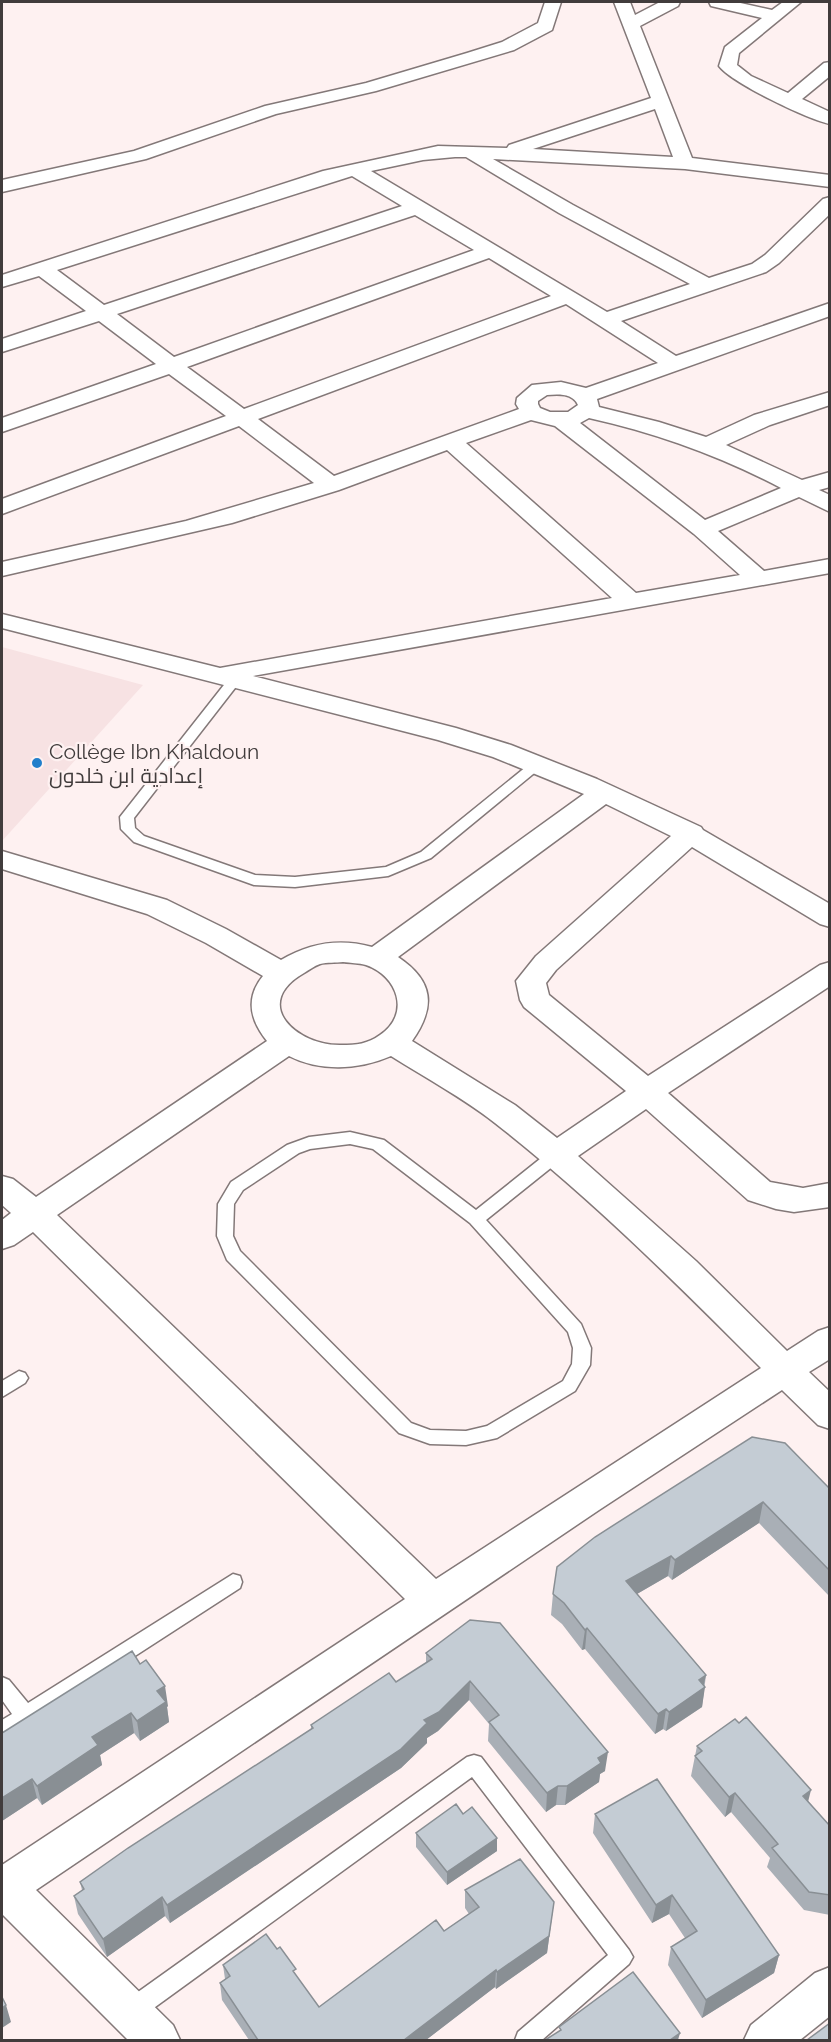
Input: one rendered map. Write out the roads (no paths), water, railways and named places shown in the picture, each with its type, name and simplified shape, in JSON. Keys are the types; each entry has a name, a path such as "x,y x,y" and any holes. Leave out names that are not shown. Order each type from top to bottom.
{"street":[{"path":"2,186 139,155 252,116 370,87 508,46 546,26 553,2"},
{"path":"622,2 685,163"},
{"path":"632,23 672,2"},
{"path":"717,2 775,16"},
{"path":"793,2 731,51 728,66 745,80 830,119"},
{"path":"790,100 830,67"},
{"path":"501,154 661,101"},
{"path":"2,280 330,175 425,152 469,152 685,163 830,181"},
{"path":"469,152 566,209 708,285"},
{"path":"356,170 416,208 606,319 674,364"},
{"path":"606,319 759,268 772,259 830,203"},
{"path":"2,346 416,208"},
{"path":"2,425 173,366 490,251"},
{"path":"42,267 243,416 331,485"},
{"path":"2,507 567,297"},
{"path":"828,311 674,364 585,404 572,418 562,420 542,417 531,412 527,404 528,398 540,390 569,389 585,404 710,444 801,488 830,505"},
{"path":"710,444 762,420 830,398"},
{"path":"2,569 252,510 331,485 531,412"},
{"path":"562,420 702,529 759,579"},
{"path":"450,441 632,603"},
{"path":"702,529 801,488 830,480"},
{"path":"229,677 830,567"},
{"path":"2,621 119,652 229,677 502,751 604,792 691,833 830,917"},
{"path":"377,958 604,792"},
{"path":"691,833 546,963 531,981 535,1000 647,1092 759,1191 776,1199 797,1201 830,1195"},
{"path":"2,860 158,907 216,936 280,973"},
{"path":"343,952 377,958 403,975 415,997 412,1022 393,1042 368,1054 339,1058 310,1054 286,1043 270,1028 264,1009 267,990 280,973 308,957 343,952"},
{"path":"556,1155 647,1092 830,972"},
{"path":"393,1042 504,1113 556,1155 684,1270 830,1416"},
{"path":"2,1236 286,1043"},
{"path":"2,1188 34,1213 433,1601"},
{"path":"143,2026 2,1888 433,1601 830,1341"},
{"path":"766,2040 830,1988"}],"lane":[{"path":"229,677 127,817 128,829 139,839 254,879 295,882 388,871 426,855 537,765"},
{"path":"350,1138 378,1143 476,1219 575,1329 582,1348 581,1365 569,1386 491,1433 466,1438 430,1437 405,1428 233,1255 225,1236 225,1204 237,1186 293,1149 309,1143 350,1138"},
{"path":"476,1219 556,1155"},
{"path":"2,1390 19,1378"},
{"path":"2,1731 233,1581"},
{"path":"2,1686 26,1716"},
{"path":"143,2026 474,1764 622,1957 526,2040"}],"place":[{"name":"Collège Ibn Khaldoun إعدادية ابن خلدون","path":"37,763"}]}
